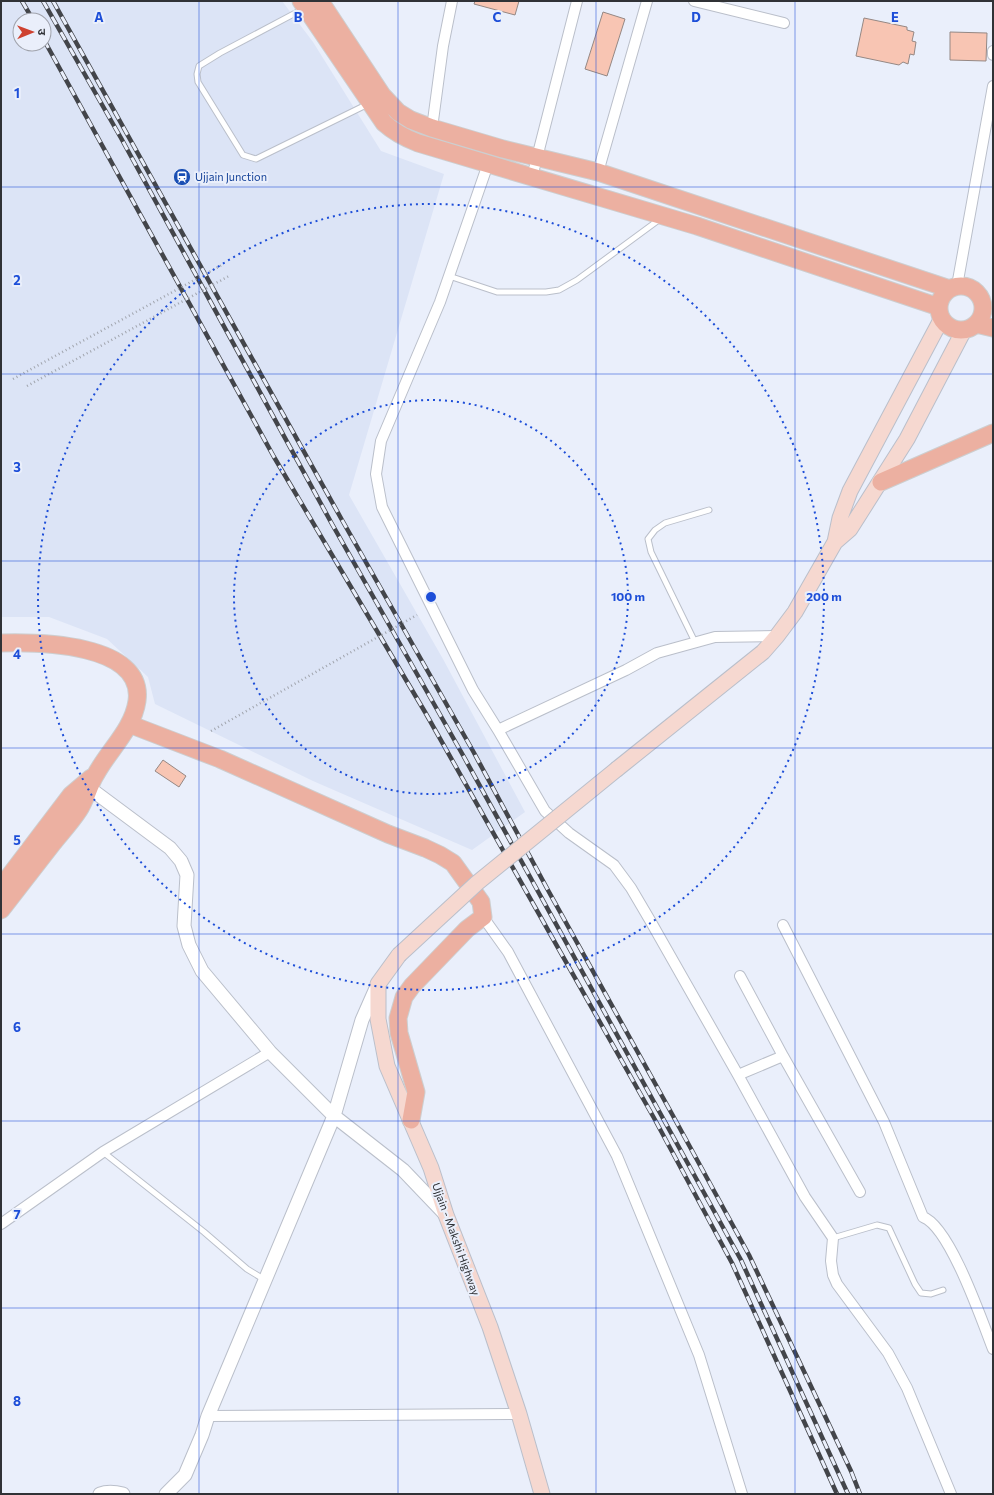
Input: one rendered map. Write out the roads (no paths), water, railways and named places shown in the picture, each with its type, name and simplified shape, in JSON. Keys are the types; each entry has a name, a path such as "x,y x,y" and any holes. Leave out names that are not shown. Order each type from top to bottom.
{"main road":[{"path":"312,3 376,99 384,123 393,131 404,137 418,143 697,226 940,313 949,326 956,330 970,327 993,328"},
{"path":"376,99 398,112 432,128 598,172 954,288"},
{"path":"378,984 399,955 477,883 763,652 777,636 795,612 834,542 840,518 850,492 940,313 940,300 945,293 954,288 964,286 976,292 988,306 980,318 970,327 907,439 850,529 834,542"},
{"path":"880,482 993,433"},
{"path":"1,643 30,642 67,646 103,655 122,665 133,676 138,688 137,701 130,724 90,782 80,809 1,910"},
{"path":"130,724 220,759 388,834 440,855 453,863 477,896 481,902 483,917 467,929 412,986 404,998 398,1018 398,1033 416,1092 411,1120"},
{"path":"1,887 71,795 90,782"},
{"name":"Ujjain - Makshi Highway","path":"378,984 378,1019 387,1066 431,1168 446,1215 490,1327 519,1414 542,1494"}],"street":[{"path":"432,128 443,46 452,1"},
{"path":"532,177 577,1"},
{"path":"598,172 647,1"},
{"path":"694,1 784,23"},
{"path":"954,288 993,86"},
{"path":"488,164 440,302 381,441 376,474 382,507 473,690 545,811 568,833 614,866 631,888 738,1075 805,1197 833,1238 831,1261 833,1275 837,1284 876,1335 900,1374 951,1494"},
{"path":"498,730 626,670 657,653 715,637 777,636"},
{"path":"90,782 170,848 181,861 187,875 184,926 189,945 202,971 270,1052 334,1116 403,1170 446,1215"},
{"path":"483,917 508,952 617,1156 699,1355 742,1494"},
{"path":"783,925 884,1122 923,1217 929,1219 941,1232 969,1285 993,1349"},
{"path":"740,976 783,1056 860,1192"},
{"path":"166,1494 185,1475 202,1435 208,1416 334,1116 362,1020 378,984"},
{"path":"1,1224 103,1152 270,1052"},
{"path":"738,1075 783,1056"},
{"path":"208,1416 519,1414"},
{"path":"100,1494 106,1492 123,1494"}],"lane":[{"path":"312,3 220,53 200,66 197,74 198,82 243,155 256,159 376,99"},
{"path":"449,276 497,292 546,292 559,290 577,280 664,216"},
{"path":"695,642 650,552 648,539 655,530 665,522 709,510"},
{"path":"103,1152 248,1269 265,1280"},
{"path":"833,1238 877,1225 889,1228 915,1284 922,1293 931,1294 943,1290"}],"railway":[{"path":"22,1 28,12"},
{"path":"43,1 121,138 332,524 464,757 741,1260 848,1494"},
{"path":"53,1 342,520 473,751 749,1255 851,1471 860,1494"},
{"path":"51,52 274,457 425,712 654,1118 732,1263 837,1494"}],"place":[{"name":"Ujjain Junction","path":"182,177"}]}
